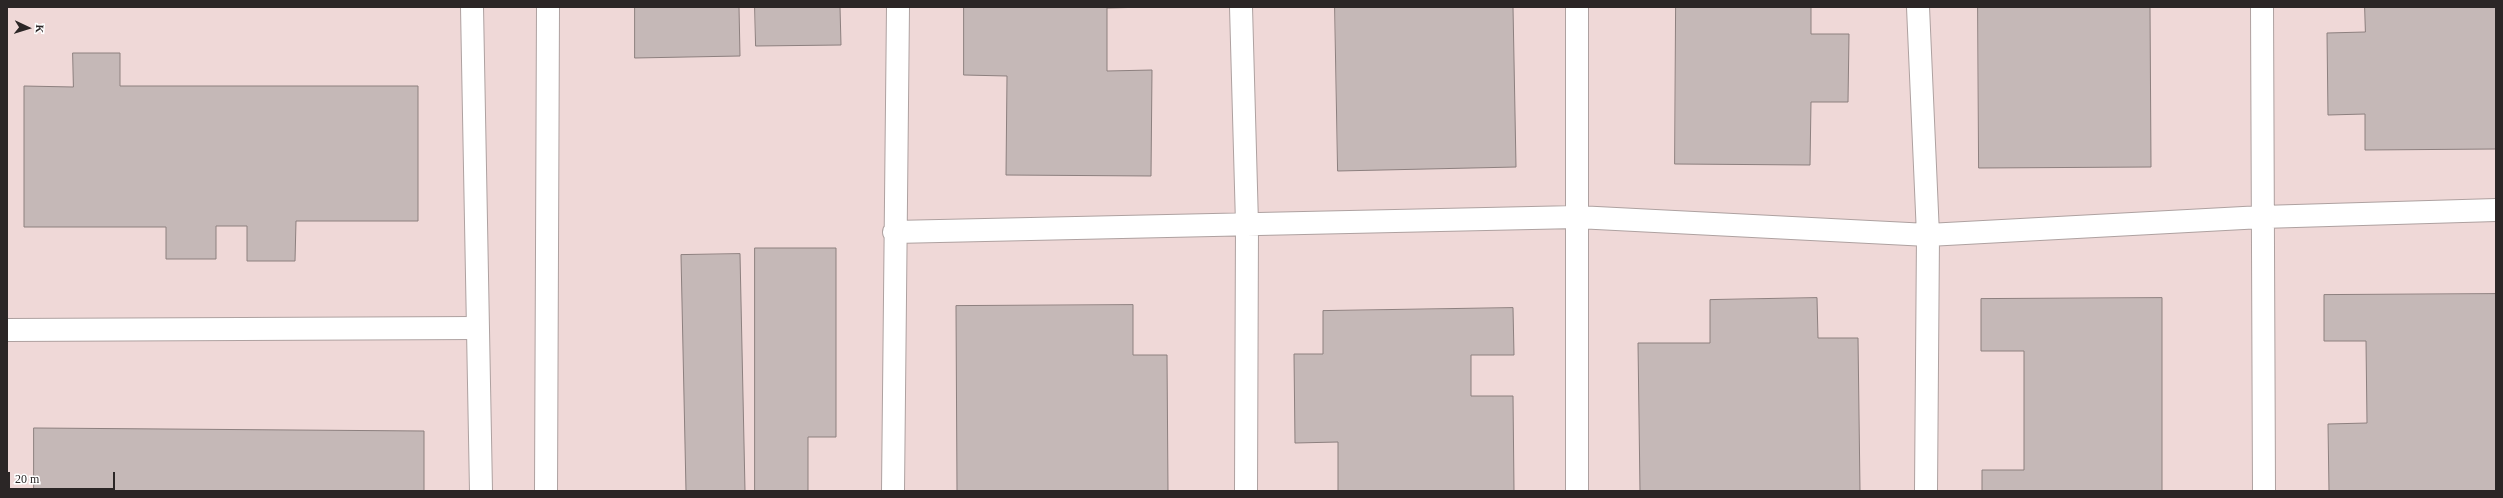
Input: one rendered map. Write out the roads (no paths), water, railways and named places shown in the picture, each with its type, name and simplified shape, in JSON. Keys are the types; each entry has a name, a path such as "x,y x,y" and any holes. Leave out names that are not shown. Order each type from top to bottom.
{"street":[{"path":"472,7 481,491"},
{"path":"546,491 548,7"},
{"path":"893,491 894,232 898,7"},
{"path":"1241,7 1247,224 1246,491"},
{"path":"1577,7 1577,491"},
{"path":"1918,7 1928,235 1926,491"},
{"path":"2262,7 2264,491"},
{"path":"894,232 1578,217 1928,235 2262,217 2496,210"},
{"path":"7,330 477,328"}]}
